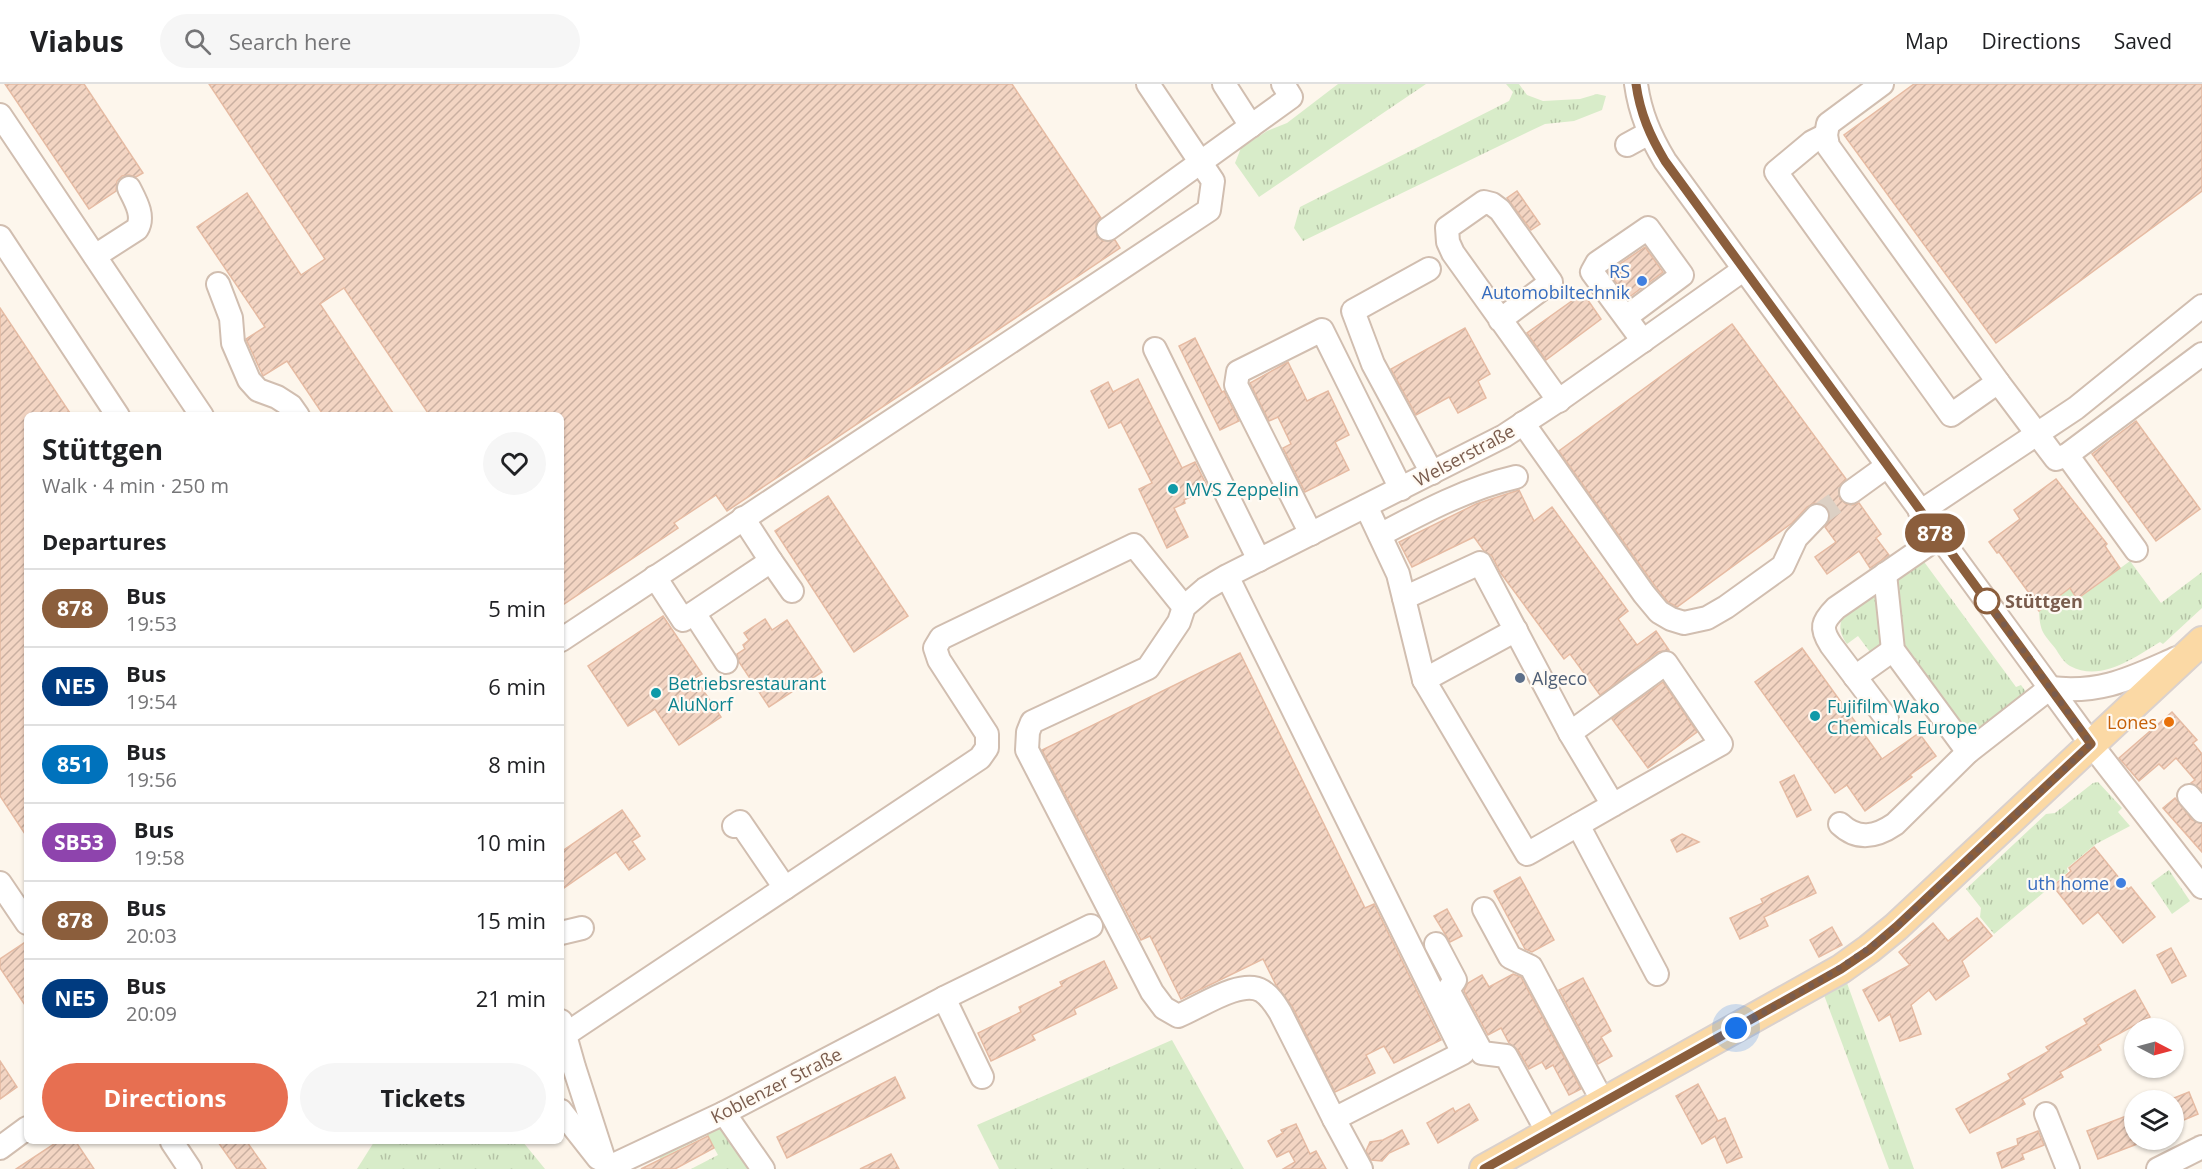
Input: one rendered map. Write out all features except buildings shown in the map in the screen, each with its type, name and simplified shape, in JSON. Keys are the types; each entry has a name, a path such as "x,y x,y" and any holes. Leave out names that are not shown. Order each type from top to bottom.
{"main road":[{"path":"1484,1169 1841,969 1869,950 2195,647"}],"street":[{"path":"564,638 1209,210 1214,181 1148,84"},
{"path":"1224,84 1251,126"},
{"path":"1108,229 1291,97 1283,84"},
{"path":"1636,84 1642,115 1665,161 2091,744 2200,878"},
{"path":"1882,84 1828,124 1826,135 1828,146 2055,459 2067,455 2202,354"},
{"path":"0,115 199,412"},
{"path":"1627,145 1649,133"},
{"path":"1826,135 1812,142 1776,172 1951,415 1998,382"},
{"path":"94,256 137,229 140,224 137,206 129,188"},
{"path":"1500,320 1551,282 1500,210 1484,202 1447,228 1448,242 1453,254 1500,320 1558,401"},
{"path":"0,237 115,412"},
{"path":"1429,269 1353,311 1373,364 1432,473"},
{"name":"Welserstraße","path":"1334,1119 1280,1012 1270,997 1261,990 1250,986 1233,991 1178,1016 1164,1008 1152,992 1028,750 1028,732 1032,722 1148,669 1181,614 1204,590 1227,576 1504,436 1558,401 1743,270"},
{"path":"218,284 231,318 233,343 249,380 258,390 277,397 291,406 295,412"},
{"path":"1920,512 2076,408 2202,306"},
{"path":"1626,317 1643,341"},
{"path":"1311,534 1236,385 1238,372 1322,330 1401,489"},
{"path":"1155,349 1259,560"},
{"path":"1523,423 1644,594 1659,612 1671,619 1684,623 1694,621 1707,618 1726,607 1783,566 1796,538 1817,516"},
{"path":"2067,455 2136,550"},
{"path":"1851,492 1887,466"},
{"path":"1380,535 1439,504 1502,480 1516,477"},
{"path":"1366,506 1398,574 1424,680 1527,854 1721,744 1666,663 1570,733"},
{"path":"743,518 792,591"},
{"path":"1887,719 1831,645 1823,627 1826,618 1836,608 1939,537"},
{"path":"564,1027 785,888 816,862 958,766 980,758 987,748 987,734 939,660 935,648 941,638 971,619 1132,540 1181,614"},
{"path":"655,577 683,620 771,561"},
{"path":"1404,598 1480,563 1570,733 1613,805"},
{"path":"1885,574 1893,650 1968,753"},
{"path":"1227,576 1463,1053 1334,1119 1361,1169"},
{"path":"694,613 726,662"},
{"path":"1424,680 1516,630"},
{"path":"1840,824 1845,829 1863,837 1884,832 1968,753 2050,688 2078,691 2120,683 2195,647"},
{"path":"1856,677 1893,650"},
{"path":"734,826 740,822 785,888"},
{"path":"1578,825 1657,974"},
{"path":"0,883 24,918"},
{"path":"1484,909 1510,957 1531,967 1603,1102"},
{"name":"Koblenzer Straße","path":"607,1169 723,1113 944,998 1091,926"},
{"path":"1436,944 1455,980 1448,990 1482,1053 1506,1056 1548,1133"},
{"path":"944,998 982,1077"},
{"path":"564,1032 607,1169"},
{"path":"723,1113 763,1169"},
{"path":"2046,1114 2061,1167"},
{"path":"564,1115 607,1169"},
{"path":"0,1148 24,1130"},
{"path":"564,1136 585,1140"},
{"path":"173,1144 190,1169"},
{"path":"2158,1169 2202,1147"}],"green space":[{"path":"1338,84 1426,84 1259,197 1235,163 1241,148 1267,131 1287,123"},
{"path":"1506,84 1519,84 1527,95 1543,101 1580,99 1597,94 1606,96 1602,110 1574,121 1545,124 1303,241 1294,228 1300,207 1509,101 1513,92"},
{"path":"1922,559 2016,687 2021,685 2029,696 1971,737 1900,639 1894,579"},
{"path":"2130,561 2161,603 2202,572 2202,608 2163,644 2160,642 2129,661 2094,672 2070,666 2043,632 2039,611 2065,592 2067,584 2078,599"},
{"path":"1880,589 1886,647 1873,656 1858,636 1847,644 1841,625 1848,611"},
{"path":"2098,782 2122,808 2118,812 2130,826 2096,844 2067,868 2068,872 1994,934 1980,917 1981,908 1966,889 2046,814 2055,813 2093,783"},
{"path":"2169,870 2190,901 2172,914 2151,883"},
{"path":"1847,983 1914,1169 1889,1169 1824,995"},
{"path":"1172,1040 1244,1169 999,1169 977,1125"},
{"path":"717,1127 728,1135 752,1169 691,1169 718,1155 707,1135 660,1159 657,1153"},
{"path":"373,1144 525,1144 545,1169 357,1169"}],"tunnel":[{"path":"1817,516 1851,492"}],"bus line":[{"name":"878","path":"1484,1169 1841,969 1869,950 2091,744 1665,161 1642,115 1636,84"}],"place":[{"name":"RS Automobiltechnik","path":"1642,281"},
{"name":"MVS Zeppelin","path":"1173,489"},
{"name":"Stüttgen","path":"1987,601"},
{"name":"Algeco","path":"1520,678"},
{"name":"Betriebsrestaurant AluNorf","path":"656,693"},
{"name":"Fujifilm Wako Chemicals Europe","path":"1815,716"},
{"name":"Lones","path":"2169,722"},
{"name":"uth home","path":"2121,883"}],"route":[{"path":"1736,1028 1841,969 1869,950 2091,744 1987,601"}]}
